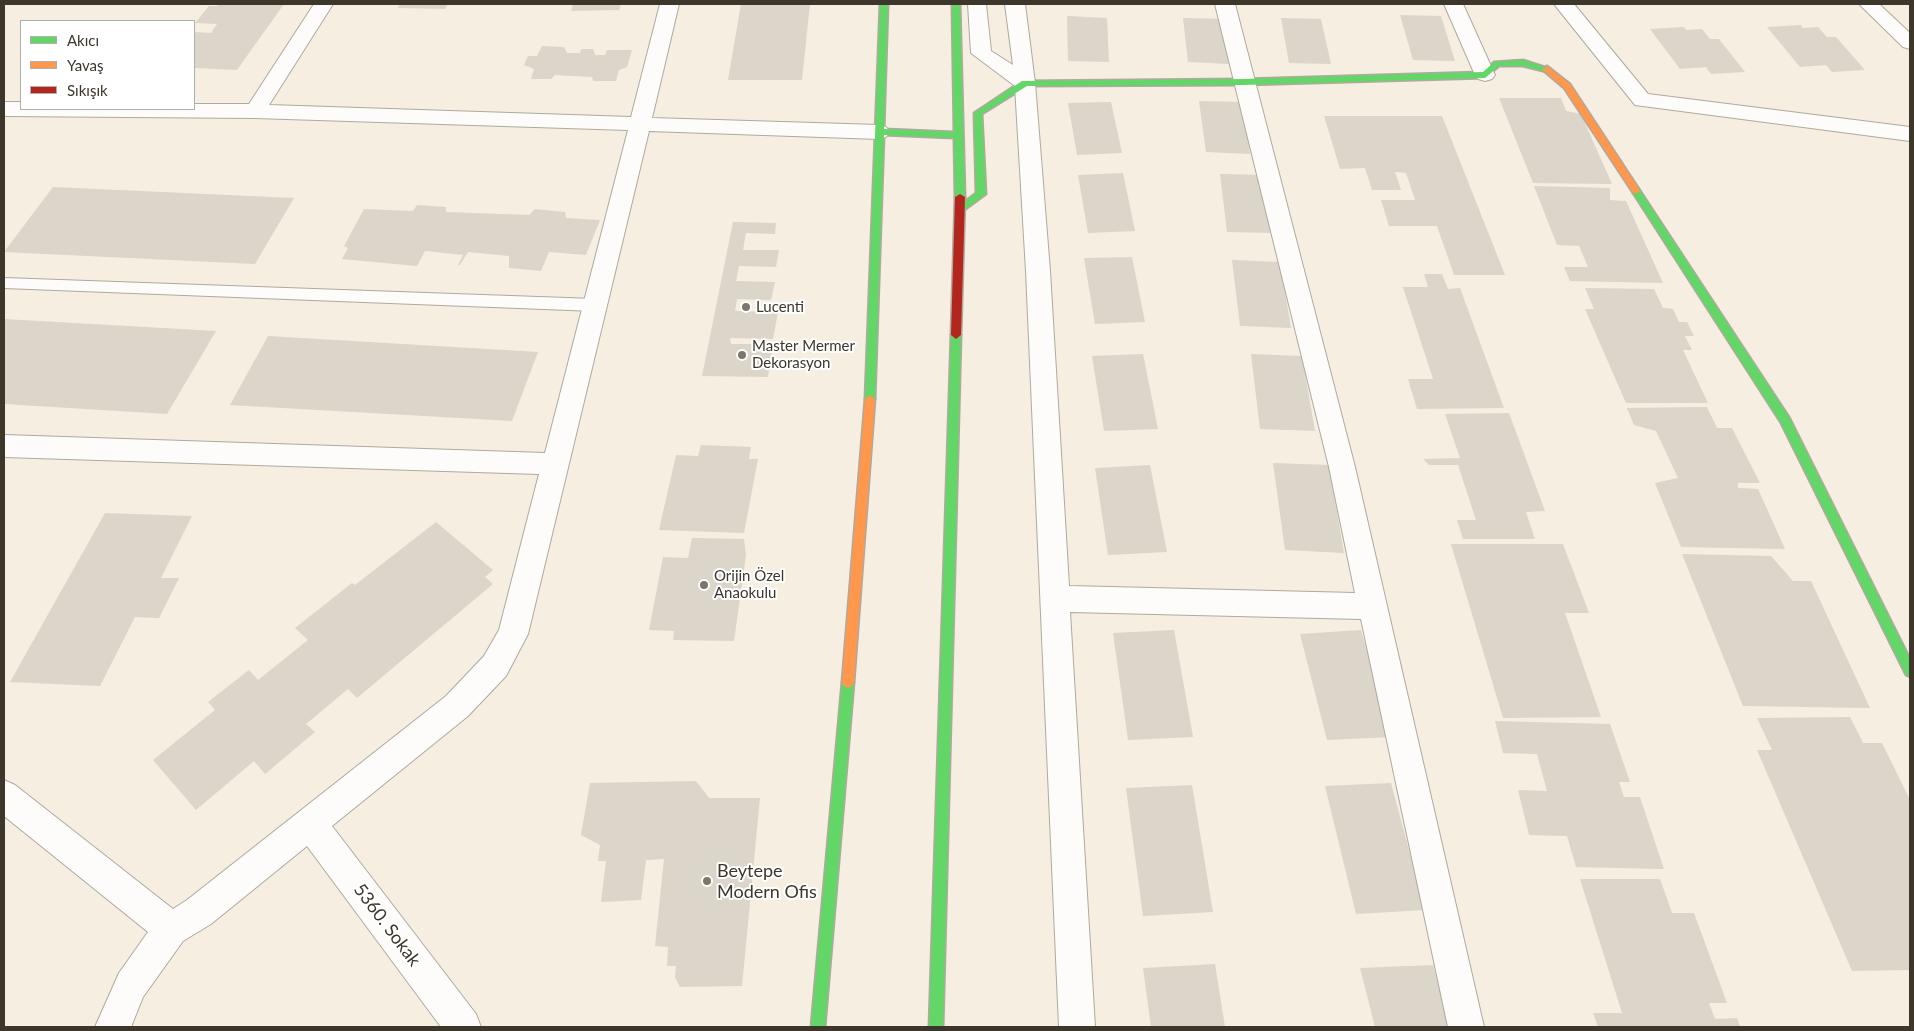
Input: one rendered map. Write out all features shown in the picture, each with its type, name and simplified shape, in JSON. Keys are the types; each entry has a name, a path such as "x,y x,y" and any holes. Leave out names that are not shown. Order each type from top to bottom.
{"street":[{"path":"255,111 323,4"},
{"path":"113,1027 131,985 171,928 199,912 457,706 495,666 513,634 670,4"},
{"path":"818,1027 869,433 884,4"},
{"path":"936,1027 960,209 956,4"},
{"path":"977,4 981,53 1025,82 1243,82 1485,75 1497,64 1523,63 1546,68 1567,86 1784,420 1910,671"},
{"path":"1016,4 1025,82 1038,271 1077,1027"},
{"path":"1225,4 1243,82 1342,467 1466,1027"},
{"path":"1453,4 1485,75"},
{"path":"1564,4 1642,100 1910,134"},
{"path":"1868,4 1910,43"},
{"path":"960,209 981,194 978,113 1025,82"},
{"path":"4,109 20,109"},
{"path":"130,110 255,111 959,135"},
{"path":"4,446 555,464"},
{"path":"1055,599 1374,606"},
{"path":"4,796 171,928"},
{"name":"5360. Sokak","path":"310,823 463,1027"}],"lane":[{"path":"4,283 595,305"}],"building":[{"path":"219,4 284,4 237,70 195,68 195,32 211,33 217,24 195,23 209,6 217,6"},
{"path":"400,4 448,4 445,9 398,8"},
{"path":"573,4 621,4 619,10 571,11"},
{"path":"741,4 810,4 802,80 728,80"},
{"path":"1400,15 1441,16 1455,61 1413,60"},
{"path":"1067,16 1107,18 1109,62 1068,61"},
{"path":"1183,18 1223,19 1229,64 1188,62"},
{"path":"1281,18 1321,19 1331,64 1289,63"},
{"path":"1801,25 1803,28 1818,27 1827,37 1836,37 1865,70 1832,72 1826,65 1800,67 1767,27"},
{"path":"1684,27 1686,30 1702,29 1710,39 1719,39 1745,72 1711,74 1706,67 1680,69 1650,29"},
{"path":"542,46 564,47 567,53 580,53 581,49 593,49 595,55 605,55 607,50 632,50 627,67 619,70 616,81 593,81 592,77 555,75 551,79 531,79 534,69 524,65 528,56 537,56"},
{"path":"1499,98 1561,98 1566,111 1581,114 1612,184 1533,183"},
{"path":"1199,101 1243,102 1250,154 1206,152"},
{"path":"1111,102 1122,153 1077,155 1068,103"},
{"path":"1324,116 1442,116 1505,275 1454,275 1437,226 1389,226 1381,200 1415,200 1406,173 1395,172 1401,190 1372,190 1365,168 1340,169"},
{"path":"1123,173 1135,231 1088,233 1078,175"},
{"path":"1220,174 1265,175 1275,233 1227,232"},
{"path":"1534,186 1610,188 1610,200 1626,201 1663,283 1570,281 1564,267 1588,267 1579,246 1557,245"},
{"path":"53,187 294,198 255,264 4,252"},
{"path":"417,205 446,207 446,212 529,215 535,209 565,212 566,218 600,220 586,255 549,252 541,271 509,268 509,256 468,252 460,265 458,265 463,255 425,251 417,266 342,259 348,248 344,246 364,209 413,211"},
{"path":"733,222 776,223 775,234 746,233 743,250 779,250 776,267 739,266 736,281 775,282 771,300 737,299 735,311 778,312 773,339 730,338 731,344 773,344 768,377 702,376"},
{"path":"1132,257 1145,322 1095,324 1084,258"},
{"path":"1232,260 1280,262 1291,328 1240,326"},
{"path":"1424,274 1442,274 1448,289 1460,288 1504,408 1417,409 1408,379 1433,379 1403,287 1428,287"},
{"path":"1585,288 1654,289 1663,308 1673,309 1679,322 1687,322 1694,336 1685,336 1692,350 1683,350 1708,403 1626,403 1585,309 1594,309"},
{"path":"4,319 216,331 167,414 4,404"},
{"path":"268,336 538,352 512,421 230,405"},
{"path":"1143,354 1158,429 1104,431 1092,356"},
{"path":"1251,354 1302,356 1315,431 1260,429"},
{"path":"1707,407 1717,428 1732,428 1760,483 1738,483 1738,488 1758,489 1785,549 1681,547 1655,483 1678,478 1656,431 1634,425 1627,408"},
{"path":"1509,413 1545,511 1526,512 1535,539 1463,539 1457,520 1476,520 1458,465 1429,465 1423,459 1460,458 1445,414"},
{"path":"701,445 751,447 749,459 758,459 744,533 659,530 676,455 698,456"},
{"path":"1273,463 1329,465 1344,553 1285,550"},
{"path":"1150,465 1167,552 1108,555 1095,468"},
{"path":"105,513 192,516 161,578 179,578 159,618 135,617 100,686 10,682"},
{"path":"436,522 493,570 485,577 493,584 357,698 348,689 306,724 315,732 265,774 254,761 196,810 153,760 215,710 208,702 249,670 258,680 308,640 295,628 352,583 355,585"},
{"path":"692,538 744,539 746,555 734,641 673,640 674,631 649,630 663,557 688,558"},
{"path":"1451,544 1563,544 1589,613 1565,613 1601,717 1503,718"},
{"path":"1682,554 1771,556 1793,581 1811,581 1870,708 1743,706"},
{"path":"1174,630 1193,737 1128,740 1113,633"},
{"path":"1361,630 1391,737 1327,740 1300,634"},
{"path":"1850,717 1863,743 1882,743 1910,800 1910,970 1852,971 1757,750 1772,750 1757,718"},
{"path":"1495,721 1610,724 1630,782 1619,782 1624,797 1640,797 1664,869 1576,867 1567,836 1529,835 1518,790 1547,791 1537,754 1503,753"},
{"name":"Beytepe Modern Ofis","path":"696,781 709,798 760,798 742,986 680,987 675,977 676,966 667,966 668,947 655,946 664,859 646,860 641,900 601,902 606,861 598,861 600,845 581,835 590,783"},
{"path":"1391,783 1425,910 1356,914 1325,786"},
{"path":"1192,785 1213,912 1143,916 1126,788"},
{"path":"1580,879 1660,879 1672,913 1694,913 1727,1003 1709,1003 1715,1019 1737,1018 1740,1027 1598,1027 1593,1013 1622,1013"},
{"path":"1215,964 1225,1027 1151,1027 1143,968"},
{"path":"1433,965 1450,1027 1375,1027 1360,968"}],"traffic: fast":[{"path":"870,399 884,4"},
{"path":"956,4 960,197"},
{"path":"960,209 981,194 978,113 1025,83 1243,82 1485,75 1497,64 1523,63 1547,69"},
{"path":"879,132 959,135"},
{"path":"1636,191 1785,420 1910,671"},
{"path":"936,1027 956,335"},
{"path":"818,1027 848,682"}],"traffic: slow":[{"path":"1547,69 1567,86 1636,191"},
{"path":"848,682 870,399"}],"traffic: jam":[{"path":"956,335 960,197"}],"place":[{"name":"Lucenti","path":"746,307"},
{"name":"Master Mermer Dekorasyon","path":"742,355"},
{"name":"Orijin Özel Anaokulu","path":"704,585"},
{"name":"Beytepe Modern Ofis","path":"707,881"}]}
